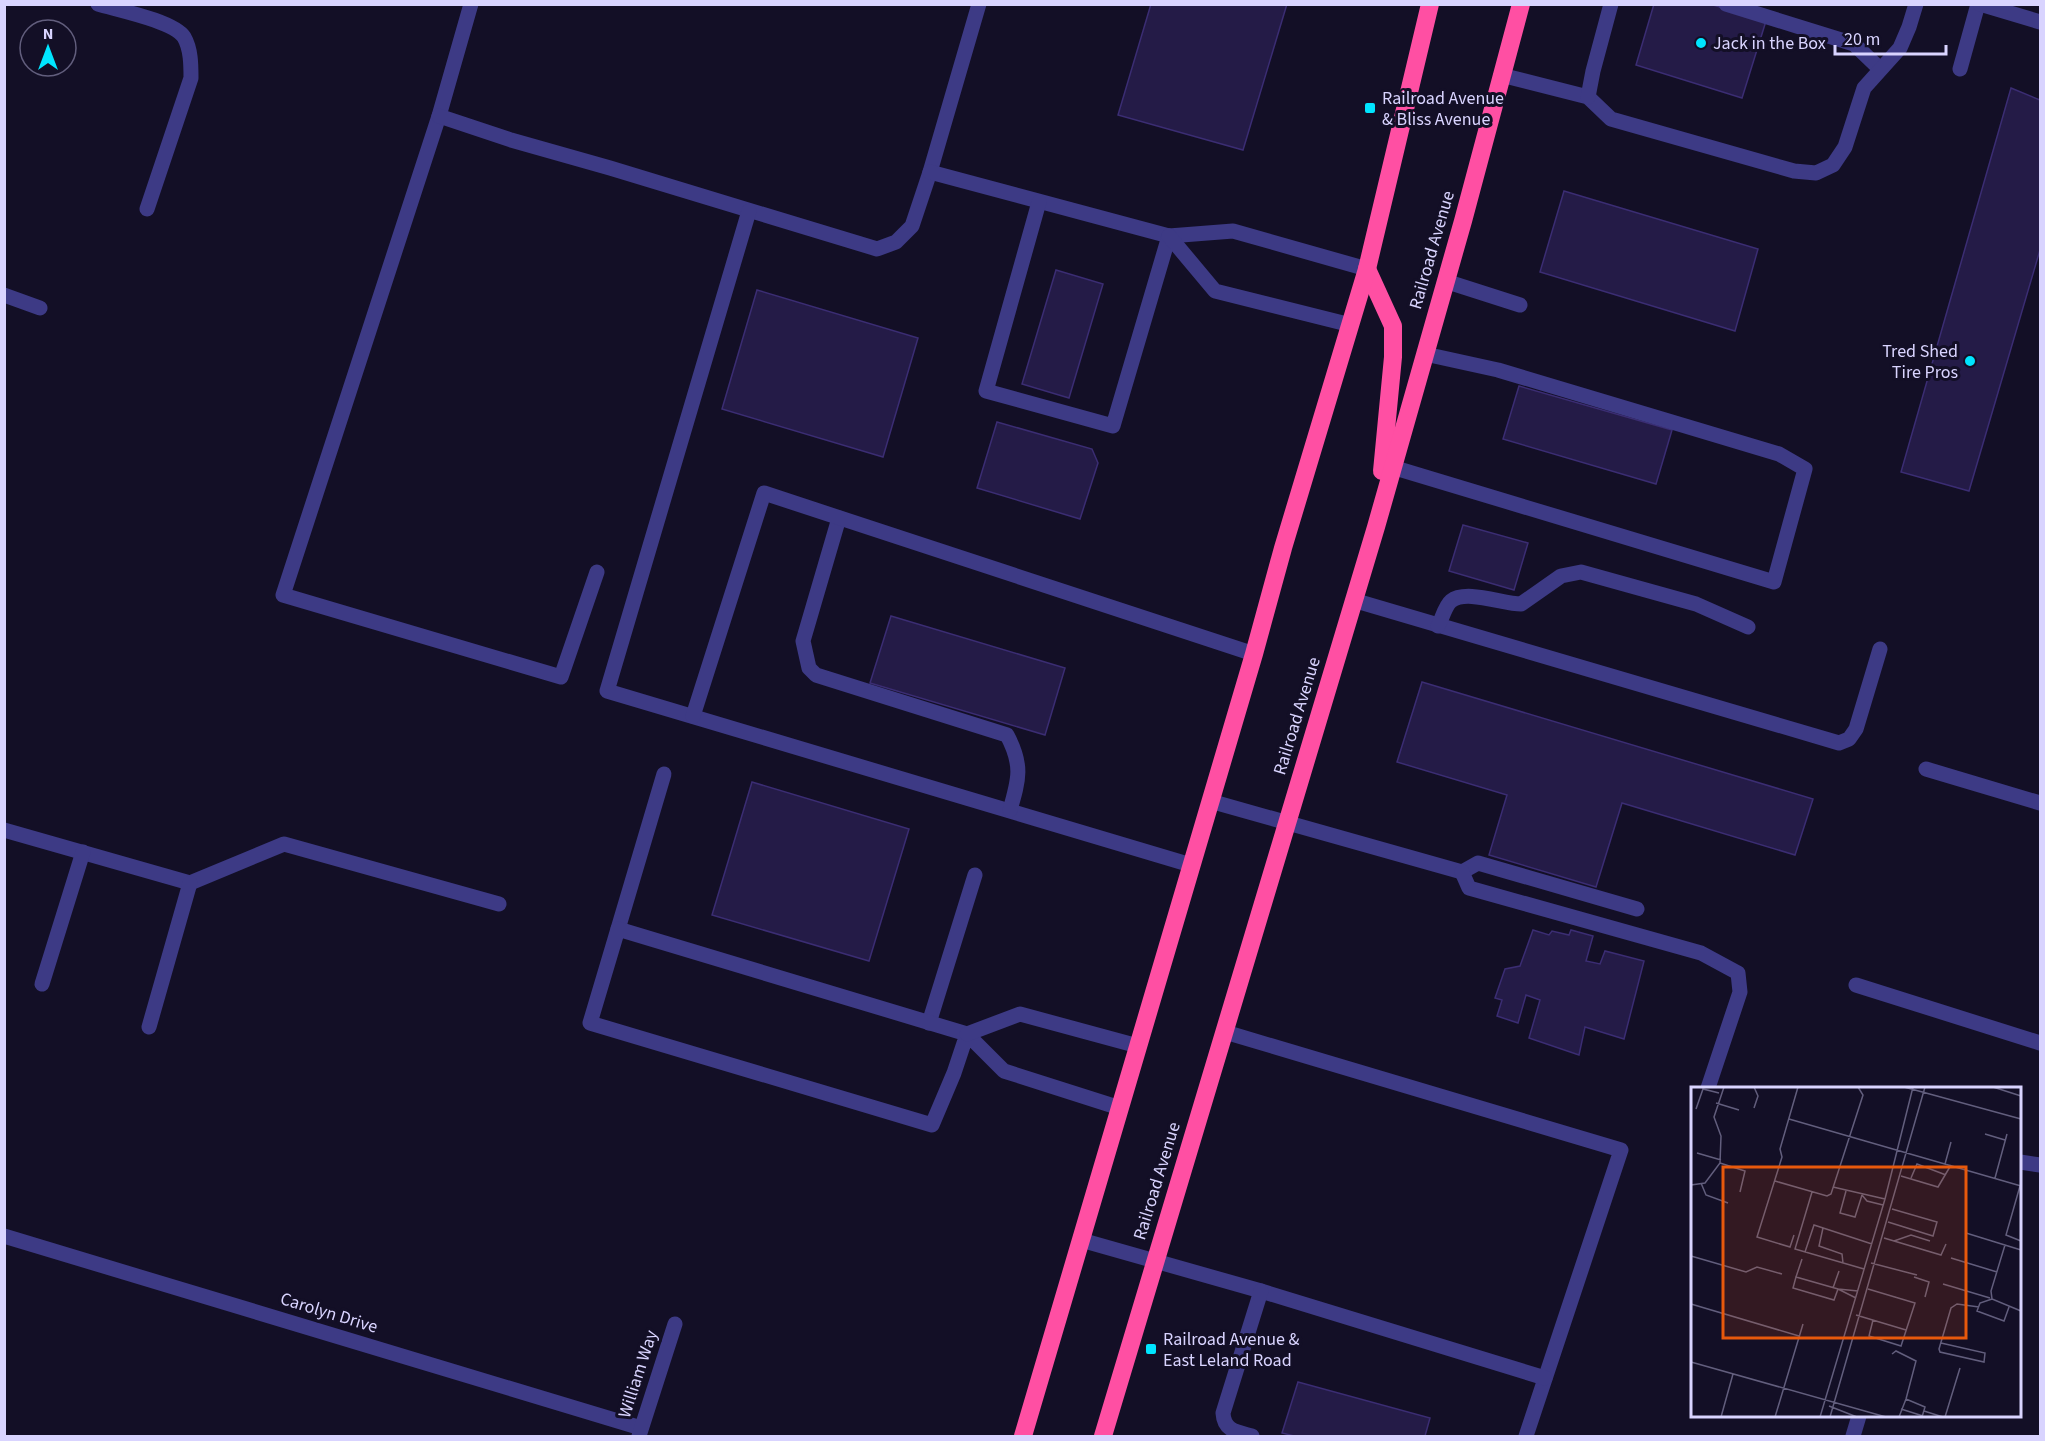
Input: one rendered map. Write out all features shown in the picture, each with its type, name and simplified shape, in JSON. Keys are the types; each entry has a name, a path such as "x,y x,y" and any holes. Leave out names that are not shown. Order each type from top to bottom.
{"highway":[{"path":"1023,1437 1367,269 1431,4"},
{"name":"Railroad Avenue","path":"1103,1437 1376,526 1521,4"},
{"path":"1367,269 1393,326 1393,357 1376,526"}],"street":[{"path":"98,4 172,26 184,37 190,56 191,78 147,209"},
{"path":"471,4 439,116 283,595 561,677 597,572"},
{"path":"439,116 511,140 877,249 896,242 912,226 979,4"},
{"path":"1588,97 1611,4"},
{"path":"1726,4 1854,44 1880,69"},
{"path":"1501,75 1588,97 1611,120 1794,171 1815,173 1833,165 1845,147 1864,88 1900,48 1916,4"},
{"path":"1960,69 1979,4 2040,22"},
{"path":"930,172 1170,236 1233,231 1367,269"},
{"path":"1039,202 986,391 1113,426 1170,236"},
{"path":"749,211 608,692 1191,865"},
{"path":"1170,236 1215,291 1351,325"},
{"path":"1445,281 1520,305"},
{"path":"4,296 40,308"},
{"path":"1392,467 1774,582 1805,469 1779,454 1498,370 1425,354"},
{"path":"693,716 764,493 1254,654"},
{"path":"839,518 803,641 809,668 816,675 1007,735 1015,750 1019,778 1010,810"},
{"path":"1438,626 1450,601 1460,596 1521,604 1561,576 1581,572 1696,604 1748,627"},
{"path":"1353,600 1839,743 1849,739 1856,729 1880,650"},
{"path":"1926,769 2040,803"},
{"path":"664,774 590,1023 932,1125 954,1073 967,1034"},
{"path":"1210,801 1462,872 1478,863 1637,909"},
{"path":"4,830 190,883 284,844 499,904"},
{"path":"42,984 83,852"},
{"path":"1462,872 1468,888 1701,953 1738,973 1740,992 1709,1087"},
{"path":"929,1023 975,875"},
{"path":"149,1027 190,883"},
{"path":"618,929 967,1034 1004,1071 1120,1108"},
{"path":"1856,986 2040,1043"},
{"path":"967,1034 1020,1014 1138,1046"},
{"path":"1225,1032 1621,1150 1526,1437"},
{"path":"2021,1162 2040,1165"},
{"name":"Carolyn Drive","path":"4,1236 640,1432"},
{"path":"1081,1240 1261,1291 1545,1378"},
{"path":"1252,1437 1229,1430 1223,1421 1223,1413 1261,1291"},
{"name":"William Way","path":"640,1432 675,1324"},
{"path":"1853,1437 1859,1417"}],"building":[{"path":"1151,4 1287,4 1243,150 1118,115"},
{"name":"Jack in the Box","path":"1654,4 1710,4 1766,21 1742,98 1636,65"},
{"name":"Tred Shed Tire Pros","path":"2011,88 2040,100 2040,250 1969,491 1901,472"},
{"path":"1564,191 1758,249 1735,331 1540,272"},
{"path":"1056,270 1103,284 1069,398 1022,384"},
{"path":"757,290 918,338 883,457 722,409"},
{"path":"1519,386 1672,430 1656,484 1503,439"},
{"path":"997,422 1092,449 1098,463 1080,519 977,488"},
{"path":"1463,525 1528,543 1514,590 1449,571"},
{"path":"891,616 1065,668 1045,735 870,683"},
{"path":"1422,682 1813,799 1795,855 1622,803 1596,887 1489,855 1507,795 1397,762"},
{"path":"752,782 909,829 869,961 712,915"},
{"path":"1533,930 1549,935 1552,931 1569,935 1571,930 1593,936 1586,961 1600,964 1605,951 1644,961 1624,1039 1585,1027 1579,1055 1529,1038 1540,1000 1526,995 1518,1023 1497,1016 1502,1000 1495,998 1505,969 1520,966"},
{"path":"1298,1382 1430,1418 1425,1436 1294,1436 1282,1433"}],"place":[{"name":"Jack in the Box","path":"1701,43"},
{"name":"Railroad Avenue & Bliss Avenue","path":"1370,108"},
{"name":"Tred Shed Tire Pros","path":"1970,361"},
{"name":"Railroad Avenue & East Leland Road","path":"1151,1349"}]}
